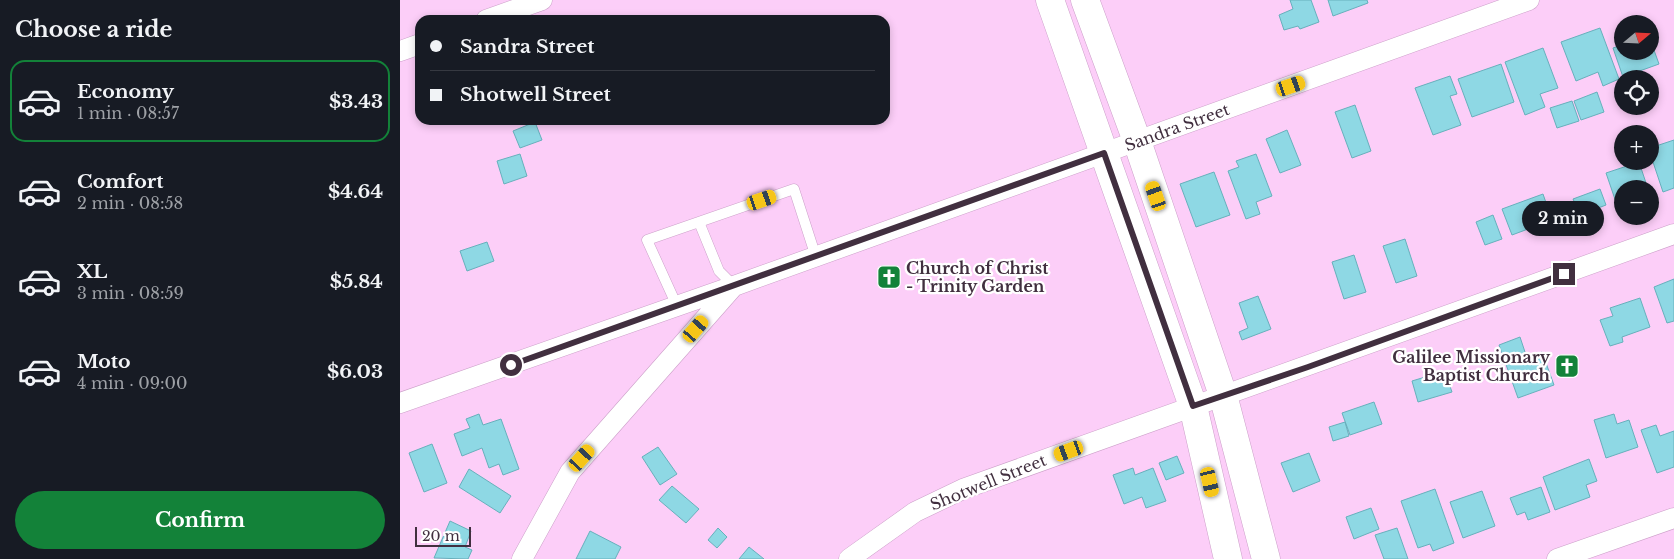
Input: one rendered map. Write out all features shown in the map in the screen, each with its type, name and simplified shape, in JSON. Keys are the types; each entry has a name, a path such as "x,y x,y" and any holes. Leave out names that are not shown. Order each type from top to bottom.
{"main road":[{"path":"1050,0 1193,406 1228,559"},
{"path":"1086,0 1137,141 1223,395 1266,559"}],"street":[{"path":"500,15 542,0"},
{"name":"Sandra Street","path":"400,404 1529,0"},
{"path":"400,51 415,46"},
{"name":"Shotwell Street","path":"849,559 915,512 963,489 1223,395 1308,367 1674,234"},
{"path":"522,559 570,472 734,286"},
{"path":"1558,559 1674,518"}],"lane":[{"path":"677,306 647,240 794,189 816,256"},
{"path":"699,222 719,271 734,286"}],"building":[{"path":"1290,0 1311,0 1319,22 1300,29 1298,26 1284,30 1279,15 1293,9"},
{"path":"1328,0 1367,0 1368,3 1333,16"},
{"path":"1600,28 1616,70 1614,70 1614,81 1603,86 1598,72 1576,81 1561,42"},
{"path":"1543,48 1558,88 1540,94 1545,107 1525,115 1505,62"},
{"path":"1617,60 1658,60 1659,64 1642,70 1621,70"},
{"path":"1501,64 1514,102 1472,117 1458,79"},
{"path":"1450,76 1457,94 1450,96 1461,125 1433,135 1415,88"},
{"path":"1597,92 1604,112 1581,120 1574,101"},
{"path":"1572,101 1579,121 1557,128 1550,108"},
{"path":"1355,105 1371,151 1352,158 1335,112"},
{"path":"528,125 536,125 542,140 520,148 513,131"},
{"path":"1287,130 1301,165 1280,173 1266,139"},
{"path":"1674,140 1674,188 1663,192 1656,170 1659,170 1659,145"},
{"path":"520,154 527,176 504,184 497,161"},
{"path":"1256,154 1272,196 1256,202 1260,214 1246,219 1228,171 1239,167 1236,161"},
{"path":"1615,170 1642,170 1645,180 1614,180 1614,196 1606,173"},
{"path":"1214,172 1230,215 1196,227 1180,184"},
{"path":"1600,189 1606,205 1580,215 1573,199"},
{"path":"1543,194 1552,220 1512,235 1502,209"},
{"path":"1493,215 1502,239 1485,245 1476,222"},
{"path":"1405,239 1417,276 1396,283 1383,246"},
{"path":"487,242 494,261 467,271 460,251"},
{"path":"1354,255 1366,292 1344,299 1332,262"},
{"path":"1674,279 1674,321 1667,323 1654,287"},
{"path":"1258,296 1271,329 1242,340 1239,332 1248,328 1239,303"},
{"path":"1640,298 1650,327 1622,337 1623,342 1610,346 1600,320 1613,316 1610,308"},
{"path":"1520,337 1527,358 1542,352 1554,385 1518,398 1499,345"},
{"path":"1435,374 1438,381 1447,378 1452,392 1418,402 1412,381"},
{"path":"1374,402 1382,424 1350,435 1342,413"},
{"path":"479,414 483,425 501,419 519,469 503,475 499,464 489,468 482,448 462,456 454,434 470,428 466,419"},
{"path":"1614,414 1617,424 1629,420 1638,447 1606,458 1594,420"},
{"path":"1345,422 1349,436 1333,441 1329,427"},
{"path":"1656,425 1660,436 1674,431 1674,467 1657,473 1641,430"},
{"path":"432,444 447,483 424,492 409,453"},
{"path":"658,447 677,474 660,485 642,457"},
{"path":"1309,453 1320,481 1293,492 1281,463"},
{"path":"1177,456 1184,473 1166,480 1159,463"},
{"path":"1589,459 1597,481 1586,485 1590,497 1555,510 1543,477"},
{"path":"1133,468 1135,475 1153,468 1166,501 1146,508 1142,497 1124,504 1113,475"},
{"path":"469,469 511,496 500,513 459,487"},
{"path":"672,486 699,509 686,523 659,500"},
{"path":"1541,487 1550,512 1528,520 1525,512 1517,515 1510,498"},
{"path":"1435,489 1454,543 1433,551 1430,544 1418,548 1401,501"},
{"path":"1482,491 1495,526 1463,538 1450,502"},
{"path":"1371,508 1379,529 1354,539 1346,517"},
{"path":"450,521 471,531 465,547 472,550 468,559 434,558"},
{"path":"718,528 727,537 717,548 708,540"},
{"path":"1397,528 1408,559 1384,559 1375,535"},
{"path":"590,531 621,547 615,559 576,559"},
{"path":"749,547 764,559 739,559"}],"place":[{"name":"Church of Christ - Trinity Garden","path":"889,277"},
{"name":"Galilee Missionary Baptist Church","path":"1567,366"}],"route":[{"path":"511,365 1104,153 1193,406 1308,367 1564,274"}]}
